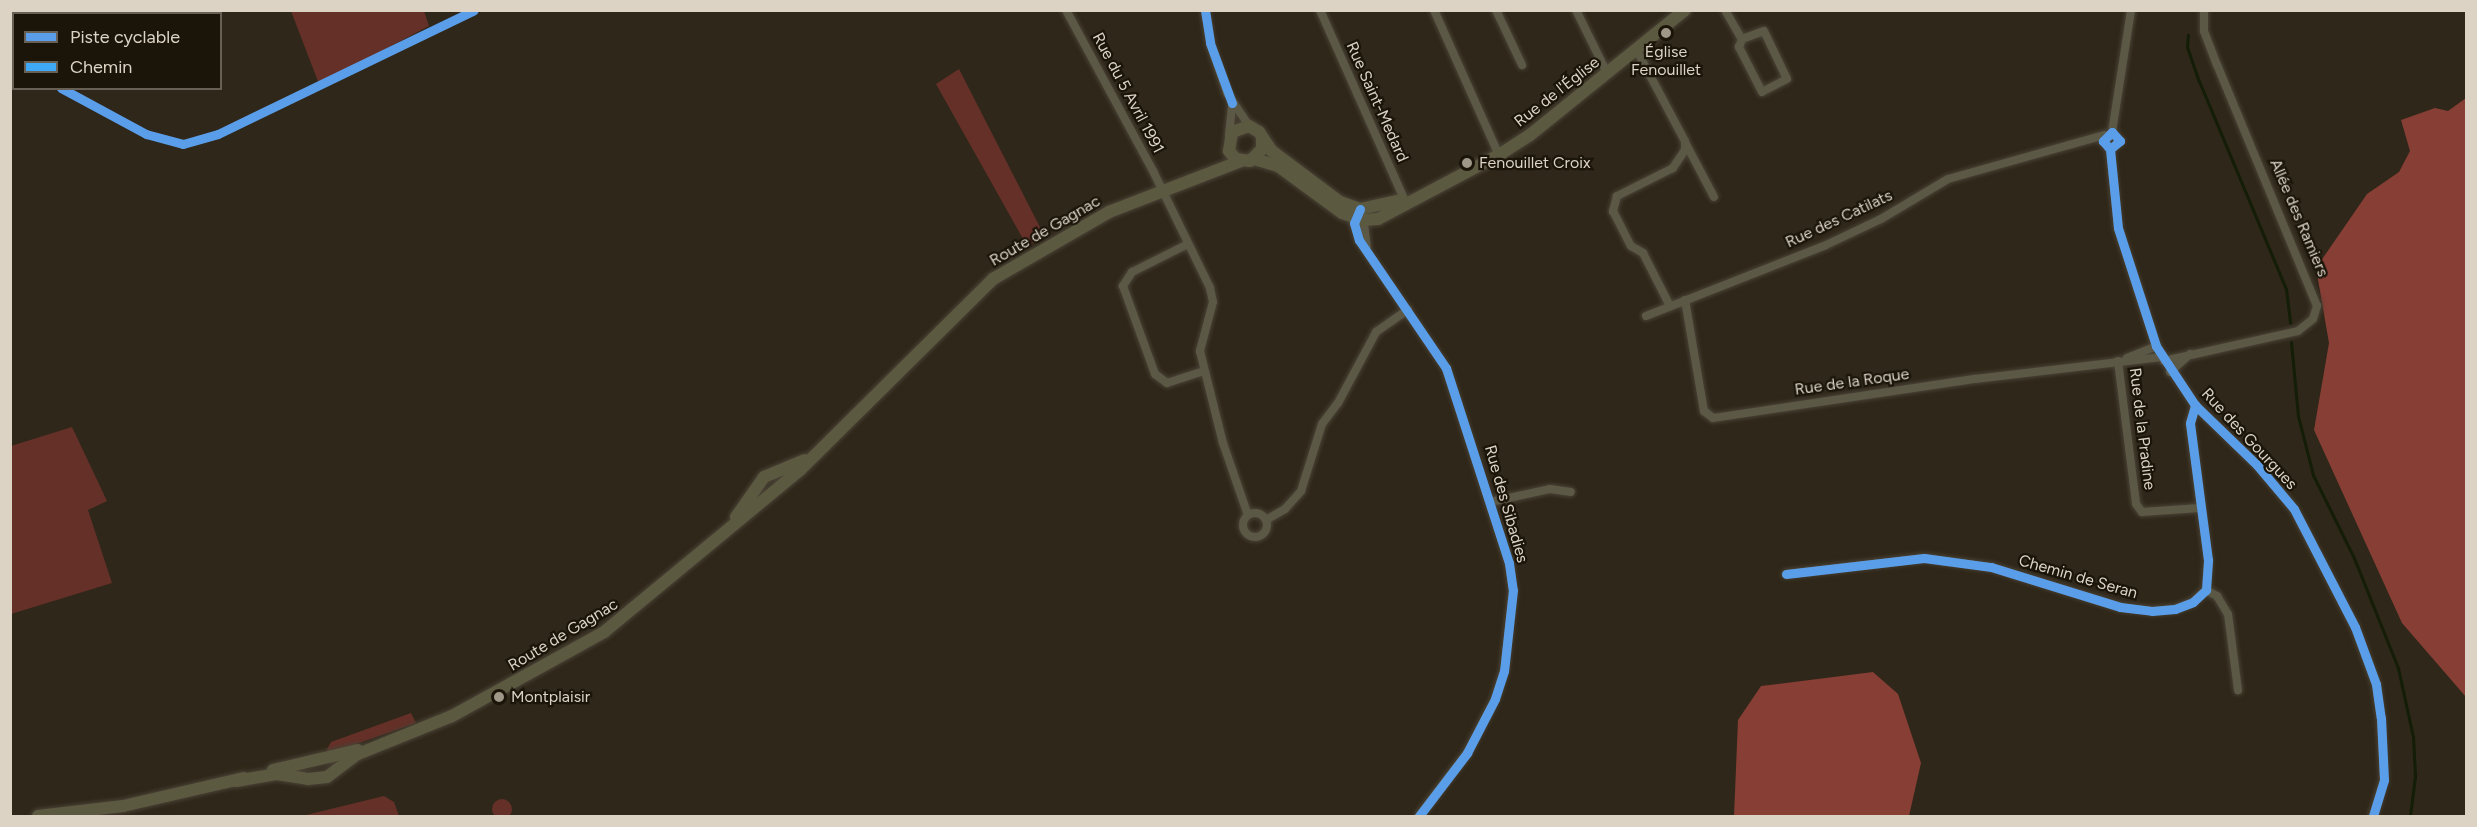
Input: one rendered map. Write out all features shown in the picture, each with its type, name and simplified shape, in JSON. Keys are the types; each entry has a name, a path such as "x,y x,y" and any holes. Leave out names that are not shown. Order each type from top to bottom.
{"main road":[{"name":"Rue de l'Église","path":"1360,216 1440,187 1499,155 1685,10"},
{"path":"1210,172 1237,128 1249,126 1262,137 1272,151 1360,216"},
{"path":"1254,159 1262,149 1262,137"},
{"path":"1228,141 1232,155 1241,161 1254,159 1278,166 1360,216"},
{"name":"Route de Gagnac","path":"236,781 277,774 308,779 327,777 349,759 452,716 604,632 633,612 730,525 800,470 993,279 1109,213 1162,190 1241,161"},
{"name":"Route de Gagnac","path":"730,525 764,477 817,453"},
{"name":"Route de Gagnac","path":"38,816 123,806 236,781 390,740"}],"street":[{"name":"Rue du 5 Avril 1991","path":"1066,10 1162,190 1214,302 1200,338 1203,371 1248,515"},
{"path":"1205,10 1210,43 1232,103 1249,126"},
{"name":"Rue Saint-Medard","path":"1320,10 1404,199"},
{"path":"1434,10 1499,155"},
{"path":"1496,10 1522,65"},
{"path":"1576,10 1607,73"},
{"path":"1725,10 1742,39"},
{"name":"Rue des Gourgues","path":"2132,10 2108,140 2118,228 2156,346 2170,372 2195,405 2257,465 2294,509 2355,627 2376,684 2381,718 2384,780 2373,816"},
{"name":"Allée des Ramiers","path":"2163,359 2298,331 2313,320 2317,306 2204,31 2204,10"},
{"path":"1764,31 1787,79 1762,92 1739,47 1742,39 1764,31"},
{"path":"1636,49 1714,197"},
{"path":"1228,141 1232,103"},
{"name":"Rue des Catilats","path":"1646,316 1844,236 1948,179 2079,143 2108,140"},
{"path":"1670,306 1643,253 1631,246 1626,238 1613,202 1617,196 1673,168 1682,158 1685,141"},
{"name":"Rue des Sibadies","path":"1360,216 1359,240 1446,369 1509,563 1512,590 1504,671 1495,699 1472,744 1419,816"},
{"path":"1188,244 1132,272 1123,286 1155,374 1167,383 1203,371"},
{"name":"Rue de la Roque","path":"1685,300 1704,411 1713,418 2118,361 2163,359"},
{"path":"1266,520 1256,513 1248,515 1243,529 1251,537 1263,535 1266,520 1285,509 1301,491 1322,424 1338,403 1376,332 1408,310"},
{"name":"Rue de la Roque","path":"2118,361 2156,346"},
{"name":"Allée des Ramiers","path":"2170,372 2191,354"},
{"name":"Rue de la Pradine","path":"2118,361 2136,504 2142,512 2200,508"},
{"path":"2195,405 2190,423 2208,560 2206,590 2223,603 2228,614 2238,690"},
{"path":"1490,502 1550,489 1571,492"},
{"name":"Chemin de Seran","path":"1786,574 1924,558 1991,567 2120,607 2152,611 2175,609 2193,602 2206,590"}],"shaded area":[{"path":"291,11 424,11 429,26 319,84"},
{"path":"959,69 1045,237 1027,246 936,84"},
{"path":"2466,98 2466,697 2402,623 2314,430 2329,343 2316,268 2367,194 2399,172 2410,151 2401,120 2435,108 2448,111"},
{"path":"72,427 107,501 88,510 112,583 11,614 11,446"},
{"path":"1873,672 1898,694 1921,763 1909,816 1734,816 1738,720 1761,686"},
{"path":"411,713 416,723 342,749 326,751 331,742"},
{"path":"384,796 394,802 399,816 302,816"},
{"path":"498,799 506,799 512,805 512,813 506,819 498,819 492,813 492,805"}],"waterway":[{"path":"2188,35 2187,47 2199,81 2286,289 2290,323"},
{"path":"2291,342 2298,416 2313,475 2354,558 2398,668 2413,737 2415,776 2410,816"}],"cycle path":[{"path":"65,90 146,134 183,144 218,134 474,10"},
{"path":"1205,10 1210,43 1232,103"},
{"path":"2110,149 2120,141 2112,132 2103,141 2110,149 2118,228 2156,346 2195,405 2257,465 2294,509 2355,627 2376,684 2381,718 2384,780 2373,816"},
{"path":"1360,209 1354,223 1359,240 1446,368 1509,563 1513,590 1504,671 1495,699 1467,753 1419,816"},
{"path":"1786,574 1924,558 1991,567 2120,607 2152,611 2175,609 2193,602 2206,590 2208,560 2190,423 2195,405"}],"place":[{"name":"Église Fenouillet","path":"1666,33"},
{"name":"Fenouillet Croix","path":"1467,163"},
{"name":"Montplaisir","path":"499,697"}]}
